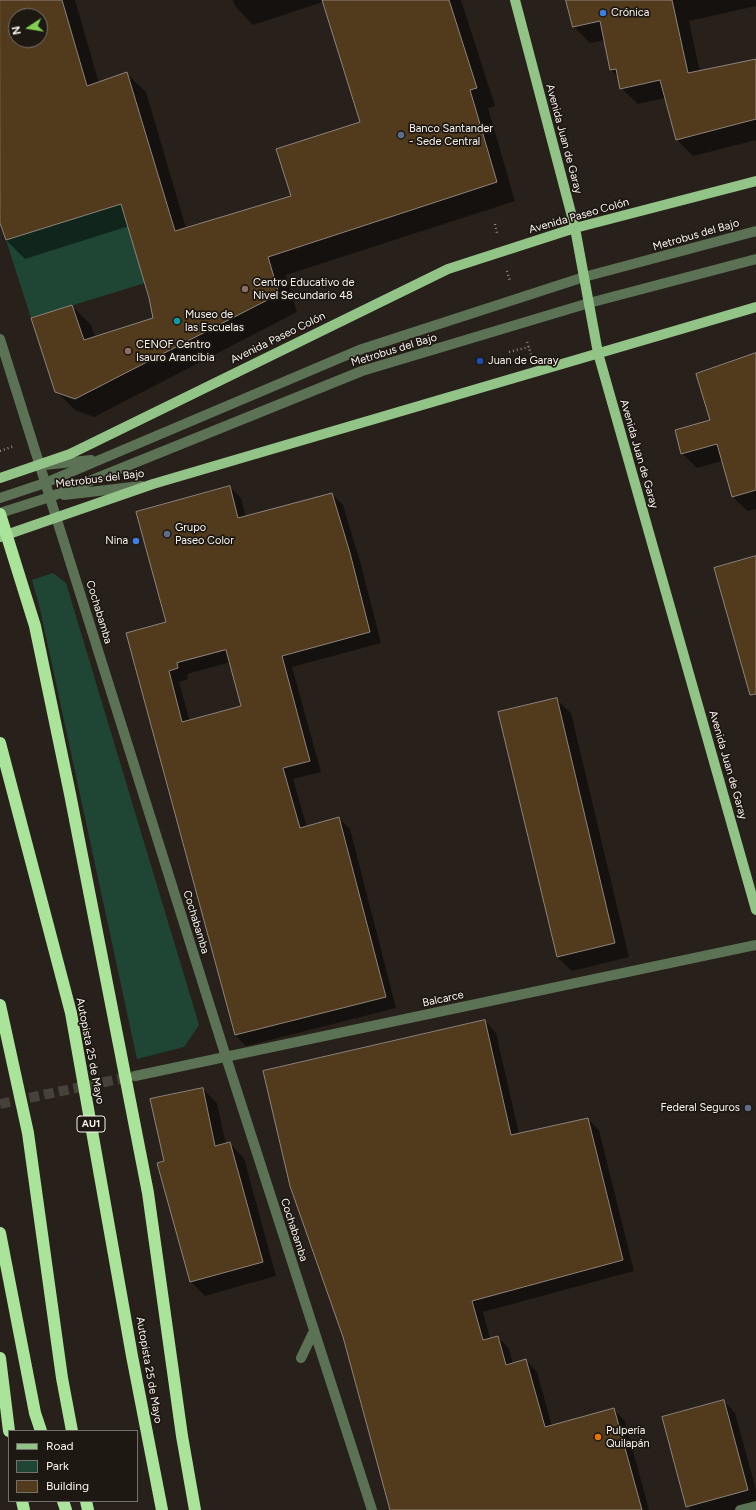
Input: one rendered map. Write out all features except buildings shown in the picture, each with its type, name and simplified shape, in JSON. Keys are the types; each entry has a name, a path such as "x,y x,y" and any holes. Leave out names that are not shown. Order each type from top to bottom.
{"highway":[{"path":"0,514 34,626 73,809 148,1193 182,1436 194,1510"},
{"name":"Autopista 25 de Mayo","path":"0,743 71,1013 132,1356 162,1510"},
{"path":"0,1005 28,1133 62,1378 72,1430"},
{"path":"0,1233 32,1397 41,1430"},
{"path":"0,1358 10,1430"}],"main road":[{"name":"Avenida Juan de Garay","path":"515,0 575,228 598,353 756,910"},
{"name":"Avenida Paseo Colón","path":"0,478 70,454 448,268 575,228 756,181"},
{"path":"0,536 57,518 153,484 754,307"}],"street":[{"name":"Metrobus del Bajo","path":"0,498 46,483 359,350 584,277 756,231"},
{"name":"Metrobus del Bajo","path":"0,514 50,497 362,371 589,303 756,258"},
{"name":"Cochabamba","path":"0,339 226,1057 372,1510"},
{"name":"Metrobus del Bajo","path":"39,465 103,458"},
{"name":"Metrobus del Bajo","path":"50,497 153,484"},
{"name":"Balcarce","path":"135,1076 756,945"},
{"path":"301,1358 314,1331"},
{"path":"740,1510 756,1506"}],"path":[{"path":"509,352 529,347"}],"green space":[{"path":"121,204 145,283 31,318 6,240"},
{"path":"53,573 66,583 199,1025 184,1047 137,1059 40,609 32,580"}],"tunnel":[{"path":"0,1104 133,1076"}],"place":[{"name":"Crónica","path":"603,13"},
{"name":"Banco Santander - Sede Central","path":"401,135"},
{"name":"Centro Educativo de Nivel Secundario 48","path":"245,289"},
{"name":"Museo de las Escuelas","path":"177,321"},
{"name":"CENOF Centro Isauro Arancibia","path":"128,351"},
{"name":"Juan de Garay","path":"480,361"},
{"name":"Grupo Paseo Color","path":"167,534"},
{"name":"Nina","path":"136,541"},
{"name":"Federal Seguros","path":"748,1108"},
{"name":"Pulpería Quilapán","path":"598,1437"}]}
